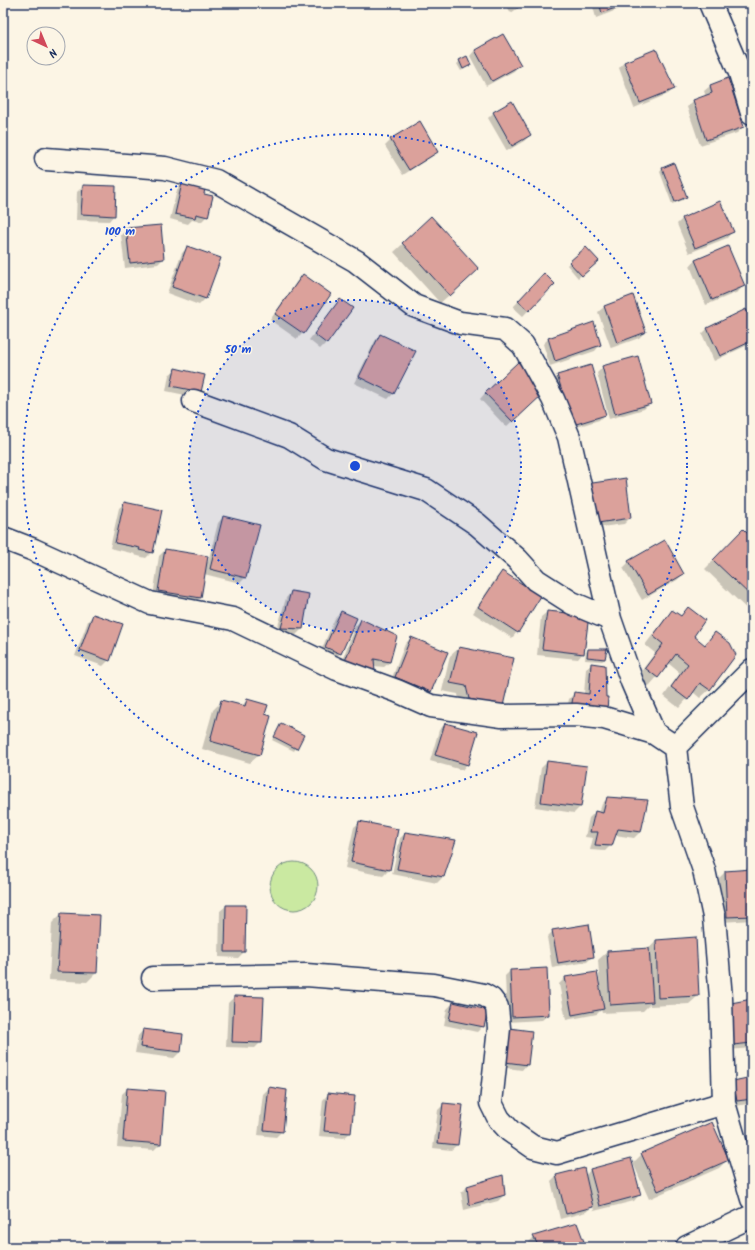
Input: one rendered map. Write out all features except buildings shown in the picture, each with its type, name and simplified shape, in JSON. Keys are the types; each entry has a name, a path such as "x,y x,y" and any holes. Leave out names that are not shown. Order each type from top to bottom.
{"street":[{"path":"710,3 740,73 752,113"},
{"path":"46,159 165,168 216,181 356,261 414,306 460,323 505,329 523,345 553,399 569,437 610,619 632,682 654,733"},
{"path":"194,402 289,436 326,459 426,490 477,524 517,559 536,580 572,603 610,619"},
{"path":"3,538 34,550 150,603 233,619 337,669 397,691 431,706 502,716 576,715 604,718 654,733 675,747 682,807 704,870 714,917 721,998 724,1103 752,1199"},
{"path":"675,747 752,670"},
{"path":"153,978 306,975 434,986 484,995 497,1007 499,1028 491,1103 499,1118 510,1131 533,1147 557,1153 724,1103"},
{"path":"687,1247 752,1216"}],"green space":[{"path":"289,862 299,862 311,869 318,881 318,891 311,903 299,910 289,910 281,906 274,899 270,891 270,881 274,873 281,866"}]}
